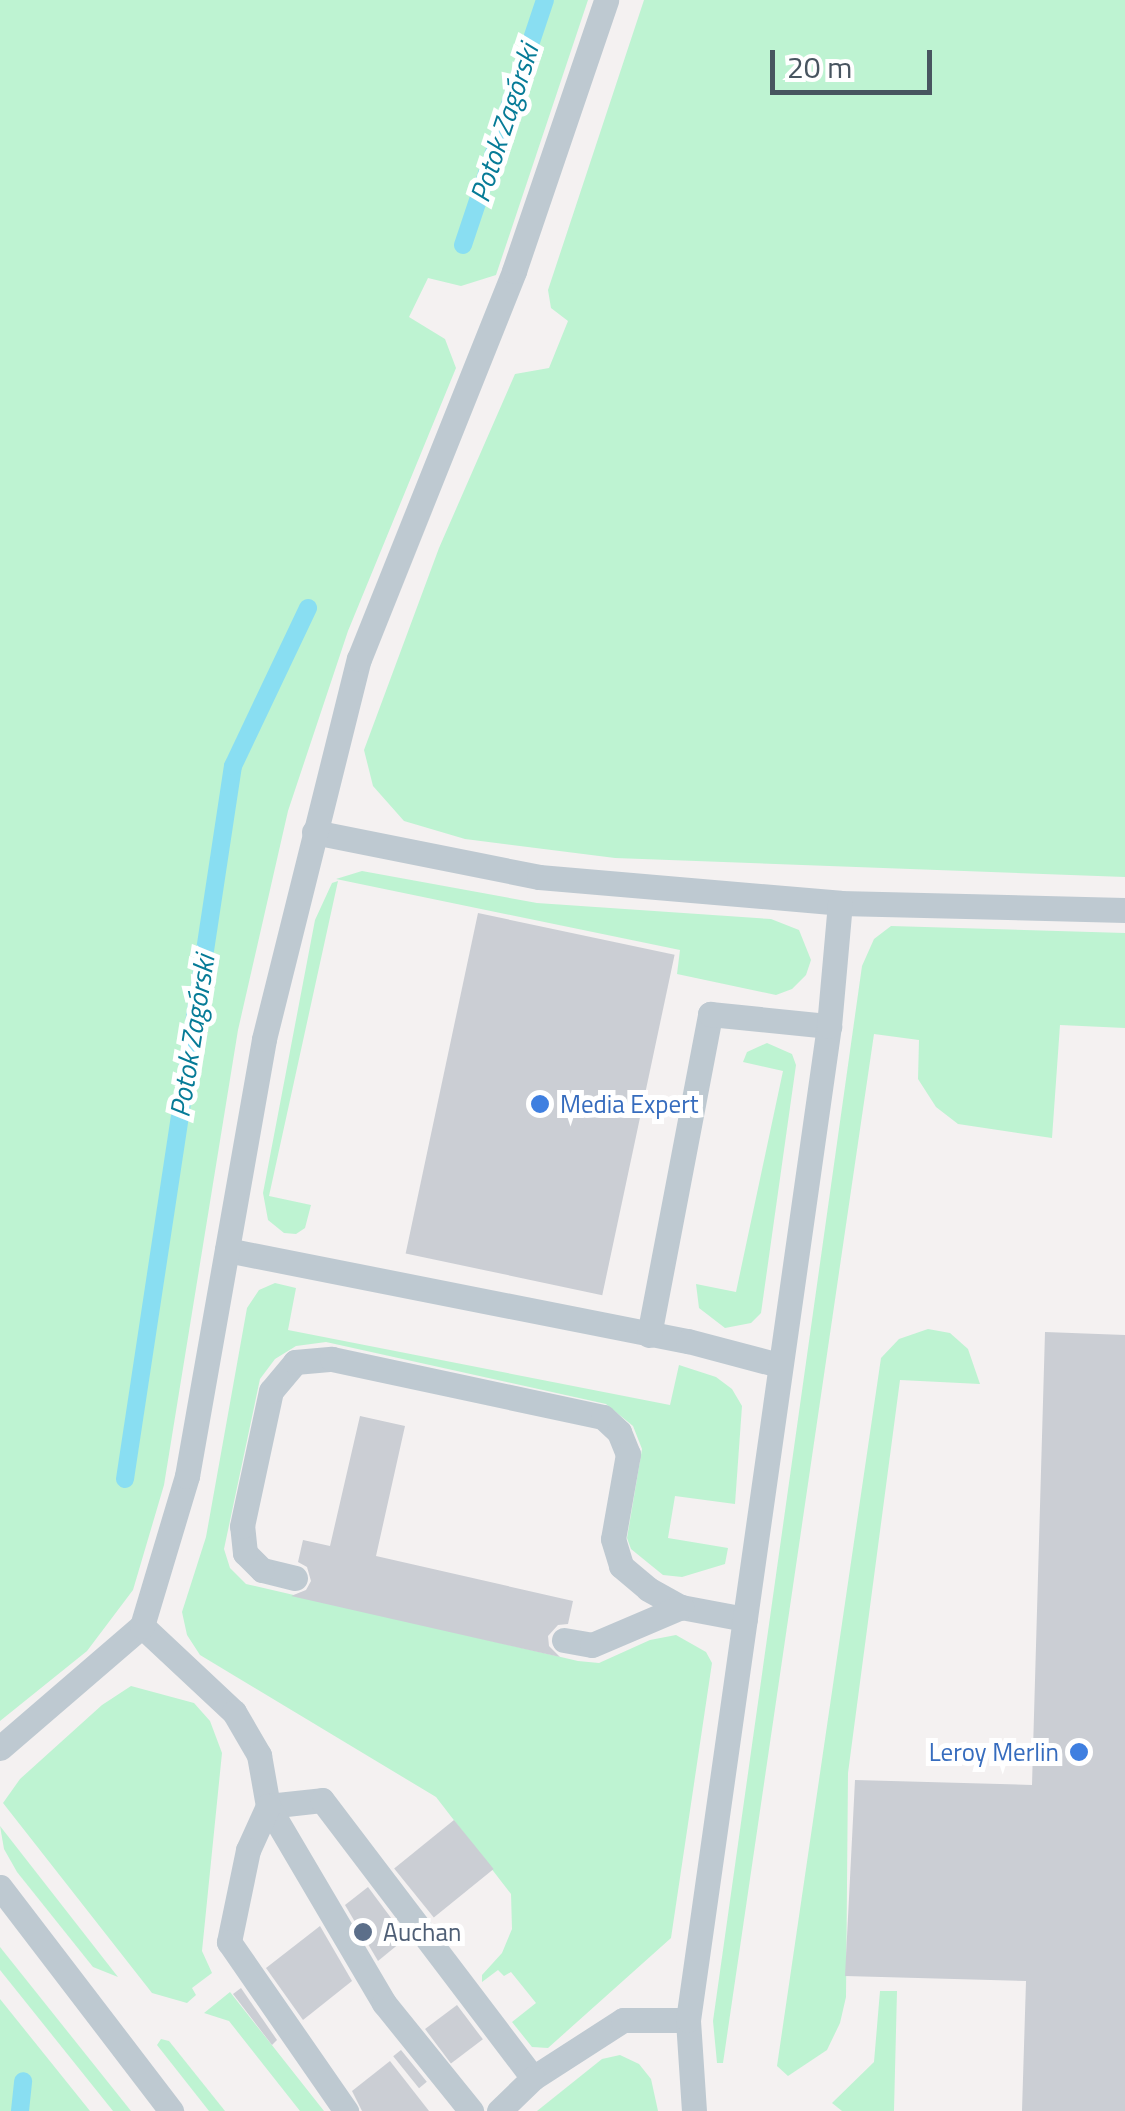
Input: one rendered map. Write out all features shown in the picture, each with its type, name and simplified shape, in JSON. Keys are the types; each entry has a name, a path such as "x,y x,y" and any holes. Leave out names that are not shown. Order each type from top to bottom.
{"lane":[{"path":"0,1748 142,1626 187,1476 264,1040 359,659 514,271 606,0"},
{"path":"314,832 539,876 840,904 1125,910"},
{"path":"694,2111 688,2020 828,1026 840,904"},
{"path":"649,1335 710,1014 828,1026"},
{"path":"228,1250 321,1265 688,1340 779,1365"},
{"path":"295,1578 262,1570 245,1553 242,1526 270,1391 295,1362 332,1359 603,1417 619,1432 628,1454 613,1538 620,1566 680,1608 745,1619"},
{"path":"564,1640 592,1645 680,1608"},
{"path":"142,1626 234,1712 260,1755 268,1806 384,2003 470,2111"},
{"path":"268,1806 322,1800 533,2078"},
{"path":"268,1806 248,1850 229,1942 346,2111"},
{"path":"0,1887 171,2111"},
{"path":"499,2111 533,2078 624,2020 688,2020"}],"green space":[{"path":"0,0 588,0 496,275 461,286 428,278 409,317 445,339 456,368 348,631 288,811 238,1030 164,1485 133,1590 87,1651 0,1721"},
{"path":"644,0 1125,0 1125,877 615,858 465,839 404,821 373,786 364,750 439,548 515,374 549,368 568,321 551,308 548,290"},
{"path":"362,871 537,903 771,919 799,930 811,960 806,975 792,989 776,995 677,974 680,950 336,879"},
{"path":"338,881 269,1196 311,1205 305,1228 296,1234 284,1233 268,1220 263,1193 315,920 332,883"},
{"path":"891,926 1125,933 1125,1028 1060,1025 1052,1138 958,1124 936,1107 918,1079 919,1040 874,1034 723,2063 717,2063 713,2021 862,966 874,939"},
{"path":"767,1043 792,1054 796,1065 761,1313 751,1323 725,1328 699,1308 696,1284 736,1292 783,1071 743,1062 747,1052"},
{"path":"275,1283 296,1288 288,1330 670,1405 679,1365 716,1377 732,1389 742,1406 735,1504 675,1496 668,1538 728,1548 725,1564 682,1577 663,1575 631,1549 627,1538 642,1449 633,1426 606,1404 326,1342 296,1346 275,1359 260,1379 224,1549 230,1568 246,1584 578,1661 599,1663 650,1640 676,1635 706,1652 712,1663 671,1938 548,2048 532,2047 512,2022 536,2003 511,1972 504,1976 498,1970 482,1982 482,1975 502,1953 512,1929 511,1894 436,1797 200,1655 187,1635 182,1612 206,1537 247,1308 259,1290"},
{"path":"928,1329 950,1333 968,1349 980,1384 900,1380 848,1773 846,1997 840,2023 827,2050 788,2076 777,2066 881,1358 899,1339"},
{"path":"131,1686 194,1703 210,1721 222,1753 202,1951 212,1973 192,1988 196,1995 187,2003 152,1993 3,1803 20,1779 102,1705"},
{"path":"0,1826 118,1977 93,1967 17,1872 4,1849"},
{"path":"0,1947 131,2111 113,2111 0,1970"},
{"path":"880,1991 897,1991 894,2111 842,2111 832,2103 874,2062"},
{"path":"230,1992 324,2111 300,2111 229,2021 204,2013"},
{"path":"0,1999 90,2111 0,2111"},
{"path":"161,2039 169,2041 225,2111 209,2111 157,2045"},
{"path":"620,2055 639,2064 651,2079 658,2111 537,2111 602,2059"}],"building":[{"name":"Media Expert","path":"478,913 675,955 602,1295 406,1253"},
{"name":"Leroy Merlin","path":"1045,1332 1125,1335 1125,2111 1022,2111 1026,1981 845,1976 855,1780 1032,1785"},
{"path":"360,1416 405,1426 376,1556 573,1601 568,1624 558,1625 548,1636 549,1646 560,1657 291,1596 306,1590 311,1581 307,1567 298,1562 303,1540 330,1546"},
{"path":"454,1820 494,1869 434,1917 394,1868"},
{"path":"368,1887 406,1938 378,1961 345,1905"},
{"path":"320,1926 352,1981 303,2020 266,1968"},
{"path":"241,1988 277,2040 272,2045 233,1994"},
{"path":"457,2005 483,2039 451,2063 425,2029"},
{"path":"401,2050 427,2082 419,2088 393,2056"},
{"path":"390,2061 429,2111 362,2111 352,2091"}],"waterway":[{"name":"Potok Zagórski","path":"463,245 545,0"},
{"name":"Potok Zagórski","path":"125,1479 233,766 308,608"},
{"name":"Potok Zagórski","path":"20,2111 23,2081"}],"place":[{"name":"Media Expert","path":"540,1104"},
{"name":"Leroy Merlin","path":"1079,1752"},
{"name":"Auchan","path":"363,1932"}]}
